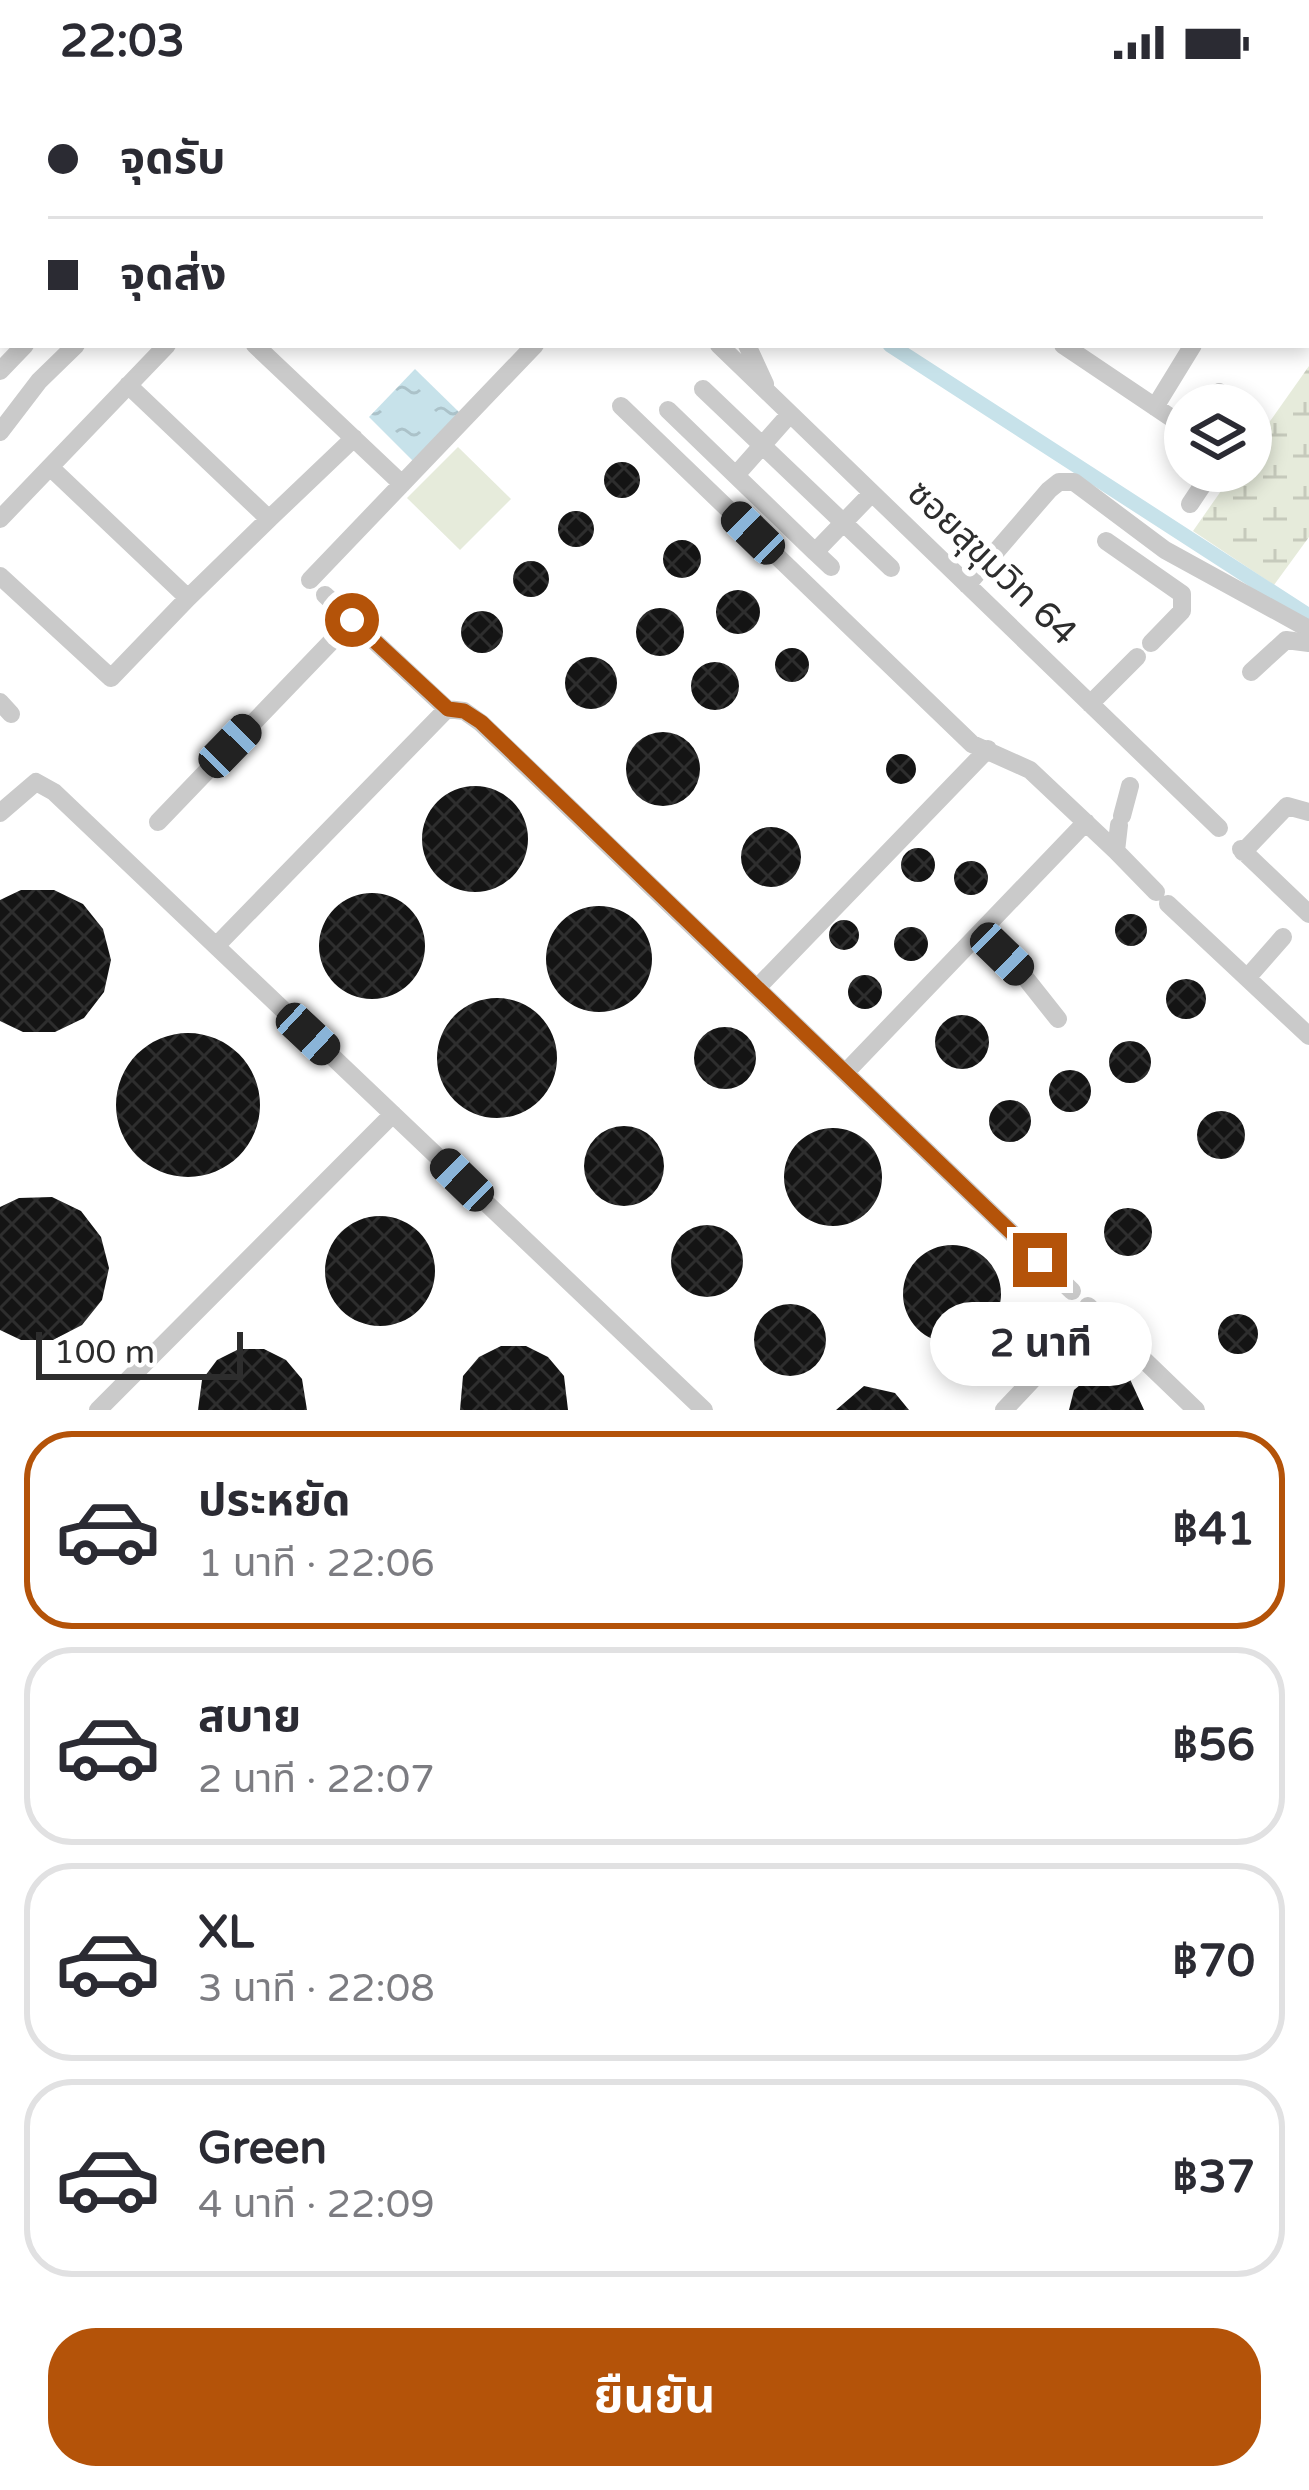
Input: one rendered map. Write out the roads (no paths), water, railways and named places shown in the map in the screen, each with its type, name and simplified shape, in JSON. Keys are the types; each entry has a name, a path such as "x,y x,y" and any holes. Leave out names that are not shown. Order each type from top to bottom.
{"street":[{"path":"0,371 22,348"},
{"path":"0,432 39,381 73,348"},
{"path":"0,519 163,348"},
{"path":"258,348 402,484"},
{"path":"310,580 532,348"},
{"name":"ซอยสุขุมวิท 64","path":"721,348 1090,704 1135,769 1220,828"},
{"path":"748,348 772,397"},
{"path":"1067,348 1164,413"},
{"path":"1155,407 1191,348"},
{"path":"128,385 269,519"},
{"path":"703,388 891,568"},
{"path":"621,406 957,731 1030,770 1309,1036"},
{"path":"668,410 831,567"},
{"path":"736,475 790,414"},
{"path":"0,576 111,678 354,439"},
{"path":"50,467 188,598"},
{"path":"968,584 1048,490 1059,482 1074,482 1165,550 1309,628"},
{"path":"1190,504 1198,492"},
{"path":"815,552 872,493"},
{"path":"1090,704 1182,611 1182,594 1106,542"},
{"path":"325,595 448,709 464,711 481,722 1072,1291"},
{"path":"158,822 352,620"},
{"path":"1251,672 1286,640 1309,643"},
{"path":"216,946 448,709"},
{"path":"758,987 988,749"},
{"path":"1116,851 1135,769"},
{"path":"0,813 36,782 54,792 704,1410"},
{"path":"1309,812 1288,806 1242,850 1309,914"},
{"path":"846,1072 1086,822"},
{"path":"978,935 1020,971 1058,1018"},
{"path":"1247,978 1283,937"},
{"path":"98,1410 393,1114"},
{"path":"1004,1410 1091,1309 1196,1410"}],"water":[{"path":"415,369 461,414 414,462 369,417"}],"waterway":[{"path":"895,348 1309,616"}]}
